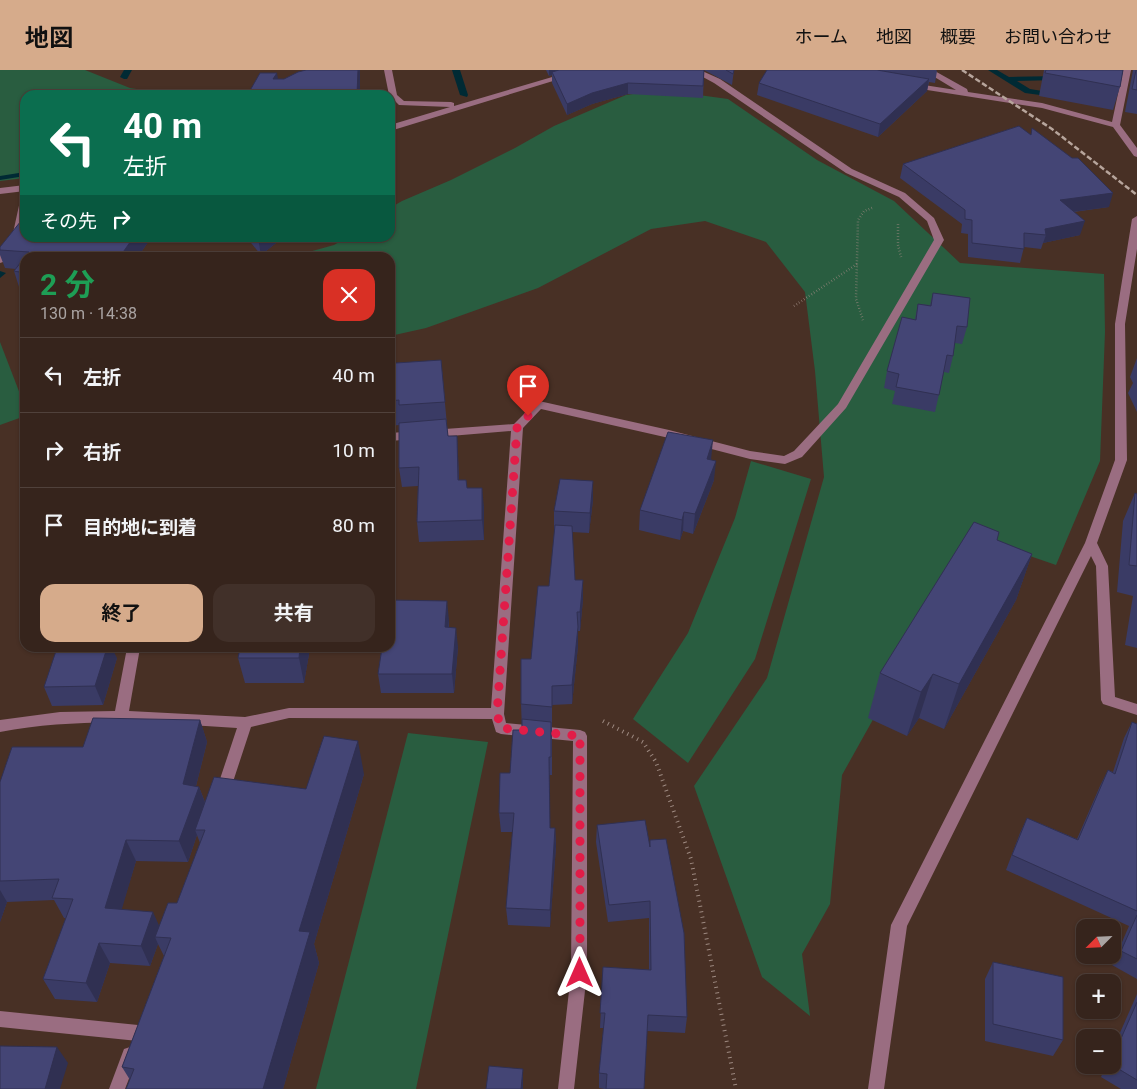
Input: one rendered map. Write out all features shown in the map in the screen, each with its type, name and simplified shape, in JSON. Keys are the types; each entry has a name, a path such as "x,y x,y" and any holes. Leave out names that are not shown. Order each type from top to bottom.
{"street":[{"path":"388,70 392,90"},
{"path":"395,126 585,70"},
{"path":"566,1089 580,973 580,736 501,728 497,714 517,428 539,405 660,432 750,455 785,460 798,454 842,406 939,240 931,220 902,195 849,171 717,81 694,70"},
{"path":"927,70 973,96"},
{"path":"1116,125 1127,70"},
{"path":"900,83 1042,106 1116,125 1137,154"},
{"path":"395,98 402,103 418,105 467,104"},
{"path":"0,191 20,189"},
{"path":"876,1089 899,925 1091,543 1121,460 1120,324 1137,221"},
{"path":"0,260 18,233 20,224"},
{"path":"395,437 517,428"},
{"path":"1091,543 1102,566 1108,700 1137,710"},
{"path":"121,716 132,652"},
{"path":"0,726 29,720 121,716 245,722 289,713 497,714"},
{"path":"217,808 240,743 245,722"},
{"path":"0,1019 140,1028 117,1089"}],"path":[{"path":"879,208 864,211 858,220 856,299 863,320 881,338"},
{"path":"898,221 899,253 904,261 920,273"},
{"path":"794,306 857,264"},
{"path":"572,735 584,722 602,721 642,742 656,762 691,859 736,1089"}],"green space":[{"path":"0,70 85,70 130,88 143,90 20,90 20,179 0,181"},
{"path":"662,90 728,99 817,160 894,201 960,263 1104,274 1105,332 1100,461 1056,565 975,537 842,775 830,904 802,954 810,1016 762,977 694,786 767,678 824,477 815,371 805,292 766,242 705,221 651,229 538,288 426,328 395,335 395,252 309,252 339,242 395,242 395,205 451,180 554,126 626,95"},
{"path":"0,342 20,394 20,418 0,425"},
{"path":"751,461 811,479 755,659 688,763 633,719 688,633 735,518"},
{"path":"408,733 488,742 416,1089 316,1089"}],"building":[{"path":"306,70 358,70 357,90 250,90 260,73 277,73 273,79 284,79"},
{"path":"559,70 704,70 703,86 628,83 592,93 567,104 552,72"},
{"path":"726,70 734,70 733,74"},
{"path":"767,70 877,70 929,79 880,124 759,83"},
{"path":"1046,70 1123,70 1120,87 1045,73"},
{"path":"1137,70 1137,90 1132,89"},
{"path":"1019,126 1031,135 1032,128 1072,158 1078,158 1113,193 1060,200 1085,221 1045,229 1046,235 1024,233 1024,249 972,243 972,220 965,219 965,210 903,164"},
{"path":"20,222 20,242 130,242 123,252 29,252 0,250 0,247"},
{"path":"20,263 20,272 14,271"},
{"path":"933,293 970,298 967,327 957,326 953,356 947,355 939,395 896,387 899,374 887,371 902,317 916,320 918,304 931,306"},
{"path":"441,360 445,402 399,405 399,400 395,400 395,361 396,363"},
{"path":"446,419 448,436 457,436 458,480 466,480 467,488 482,488 482,520 417,522 419,467 399,468 399,423"},
{"path":"668,432 713,440 707,459 716,461 695,514 684,512 682,520 640,510"},
{"path":"560,479 593,481 590,513 554,511"},
{"path":"1135,493 1137,494 1137,566 1129,565"},
{"path":"974,522 999,532 997,540 1032,554 959,684 933,674 921,692 880,673"},
{"path":"555,525 572,526 575,580 583,580 580,612 577,612 578,627 572,685 552,686 552,707 521,704 521,659 531,659 538,586 549,586"},
{"path":"395,600 447,601 445,627 456,628 452,674 378,674 381,652 395,652"},
{"path":"56,652 106,652 95,686 44,687"},
{"path":"239,652 300,652 299,658 238,658"},
{"path":"93,718 200,720 183,784 199,787 179,841 126,840 105,908 153,912 141,946 99,943 86,983 43,979 73,899 52,898 59,879 0,881 0,782 12,747 83,747"},
{"path":"522,719 551,722 551,757 549,757 550,828 555,828 550,910 506,908 514,813 499,813 500,773 510,773 513,730 522,730"},
{"path":"1132,722 1137,724 1137,911 1012,855 1027,818 1078,840 1108,770 1115,774"},
{"path":"324,736 358,741 299,931 310,932 263,1089 126,1089 134,1069 122,1067 171,938 155,937 168,903 177,903 205,830 195,830 214,777 306,789"},
{"path":"645,820 650,847 650,840 666,839 684,933 687,1017 648,1015 644,1089 606,1089 607,1074 599,1073 605,1013 600,1013 603,967 651,970 650,901 609,905 597,825"},
{"path":"1137,915 1137,959 1121,951"},
{"path":"993,962 1063,977 1063,1040 993,1024"},
{"path":"1137,1002 1137,1080 1121,1070 1121,1038"},
{"path":"0,1046 57,1047 45,1089 0,1089"},
{"path":"489,1066 523,1069 521,1089 486,1089"}],"waterway":[{"path":"124,77 128,70"},
{"path":"456,70 464,95"},
{"path":"992,70 1008,79"},
{"path":"1008,79 1058,78"},
{"path":"1008,79 1028,91 1055,95"},
{"path":"0,178 20,175"}],"railway":[{"path":"962,70 1052,129 1137,195"}],"route":[{"path":"528,416 517,428 497,714 501,728 580,736 580,973"}]}
